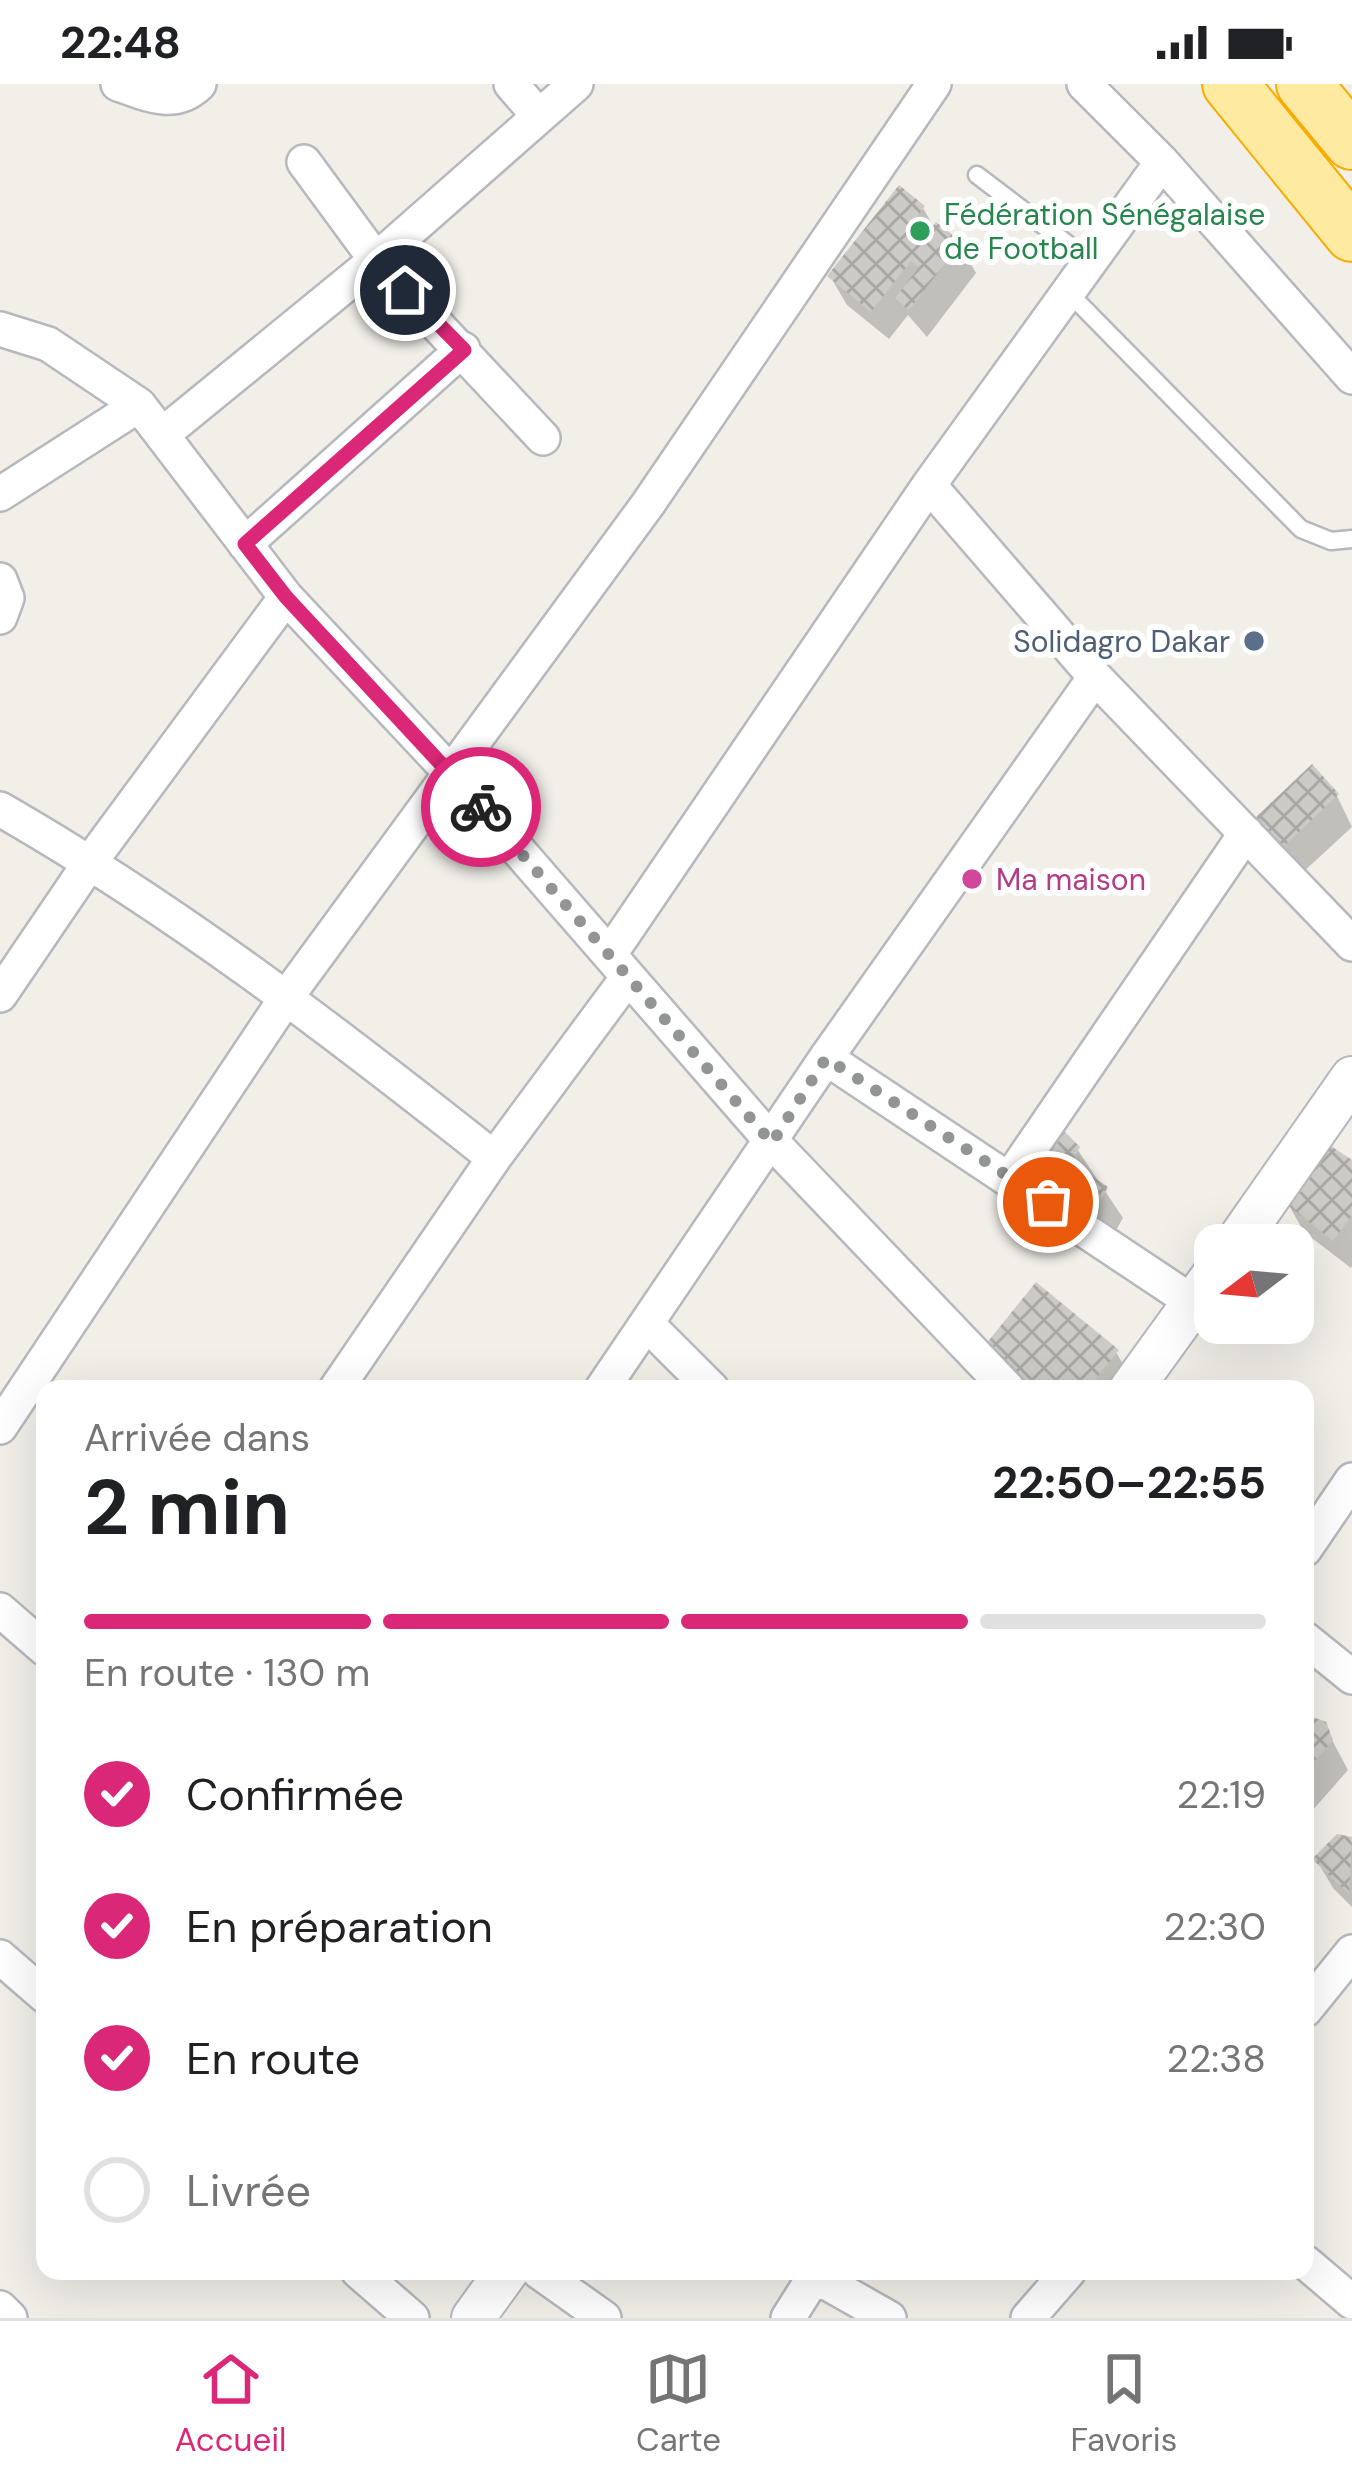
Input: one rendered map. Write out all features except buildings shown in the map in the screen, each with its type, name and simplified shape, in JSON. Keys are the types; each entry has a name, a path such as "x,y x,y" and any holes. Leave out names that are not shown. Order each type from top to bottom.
{"highway":[{"path":"1230,84 1352,234"},
{"path":"1304,84 1352,142"}],"street":[{"path":"118,84 163,99 186,97 200,84"},
{"path":"511,84 538,115"},
{"path":"163,434 376,260 576,84"},
{"path":"0,1427 288,994 648,504 934,84"},
{"path":"1084,84 1162,162 1352,377"},
{"path":"304,162 376,260 543,438"},
{"path":"342,1380 494,1158 929,485 1162,162"},
{"path":"0,329 48,344 99,373 139,405 286,597 451,773 772,1143 999,1380"},
{"path":"245,544 464,350"},
{"path":"0,494 139,405"},
{"path":"929,485 1095,677 1352,944"},
{"path":"0,580 7,598 0,617"},
{"path":"0,995 91,861 286,597"},
{"path":"608,1380 826,1058 1095,677"},
{"path":"0,809 91,861 288,994 494,1158"},
{"path":"1012,1177 1246,833"},
{"path":"826,1058 1012,1177 1194,1282"},
{"path":"1251,1224 1346,1098"},
{"path":"1138,1380 1194,1303"},
{"path":"647,1324 703,1380"},
{"path":"1314,1536 1352,1480"},
{"path":"0,1610 36,1641"},
{"path":"1314,1646 1352,1677"},
{"path":"1340,1994 1352,1952"},
{"path":"0,1957 36,1988"},
{"path":"1314,2270 1352,2302"},
{"path":"368,2280 412,2318"},
{"path":"473,2318 500,2280"},
{"path":"551,2280 604,2318"},
{"path":"788,2318 807,2280"},
{"path":"821,2280 889,2318"},
{"path":"1028,2318 1062,2280"},
{"path":"0,2308 10,2318"}],"lane":[{"path":"977,175 1090,261"},
{"path":"1068,292 1301,529 1330,541 1352,539"}],"way so far":[{"path":"481,807 772,1143 826,1058 1048,1202"}],"place":[{"name":"Fédération Sénégalaise de Football","path":"920,231"},
{"name":"Solidagro Dakar","path":"1254,641"},
{"name":"Ma maison","path":"972,879"}],"route":[{"path":"405,290 464,350 245,544 286,597 481,807"}]}
